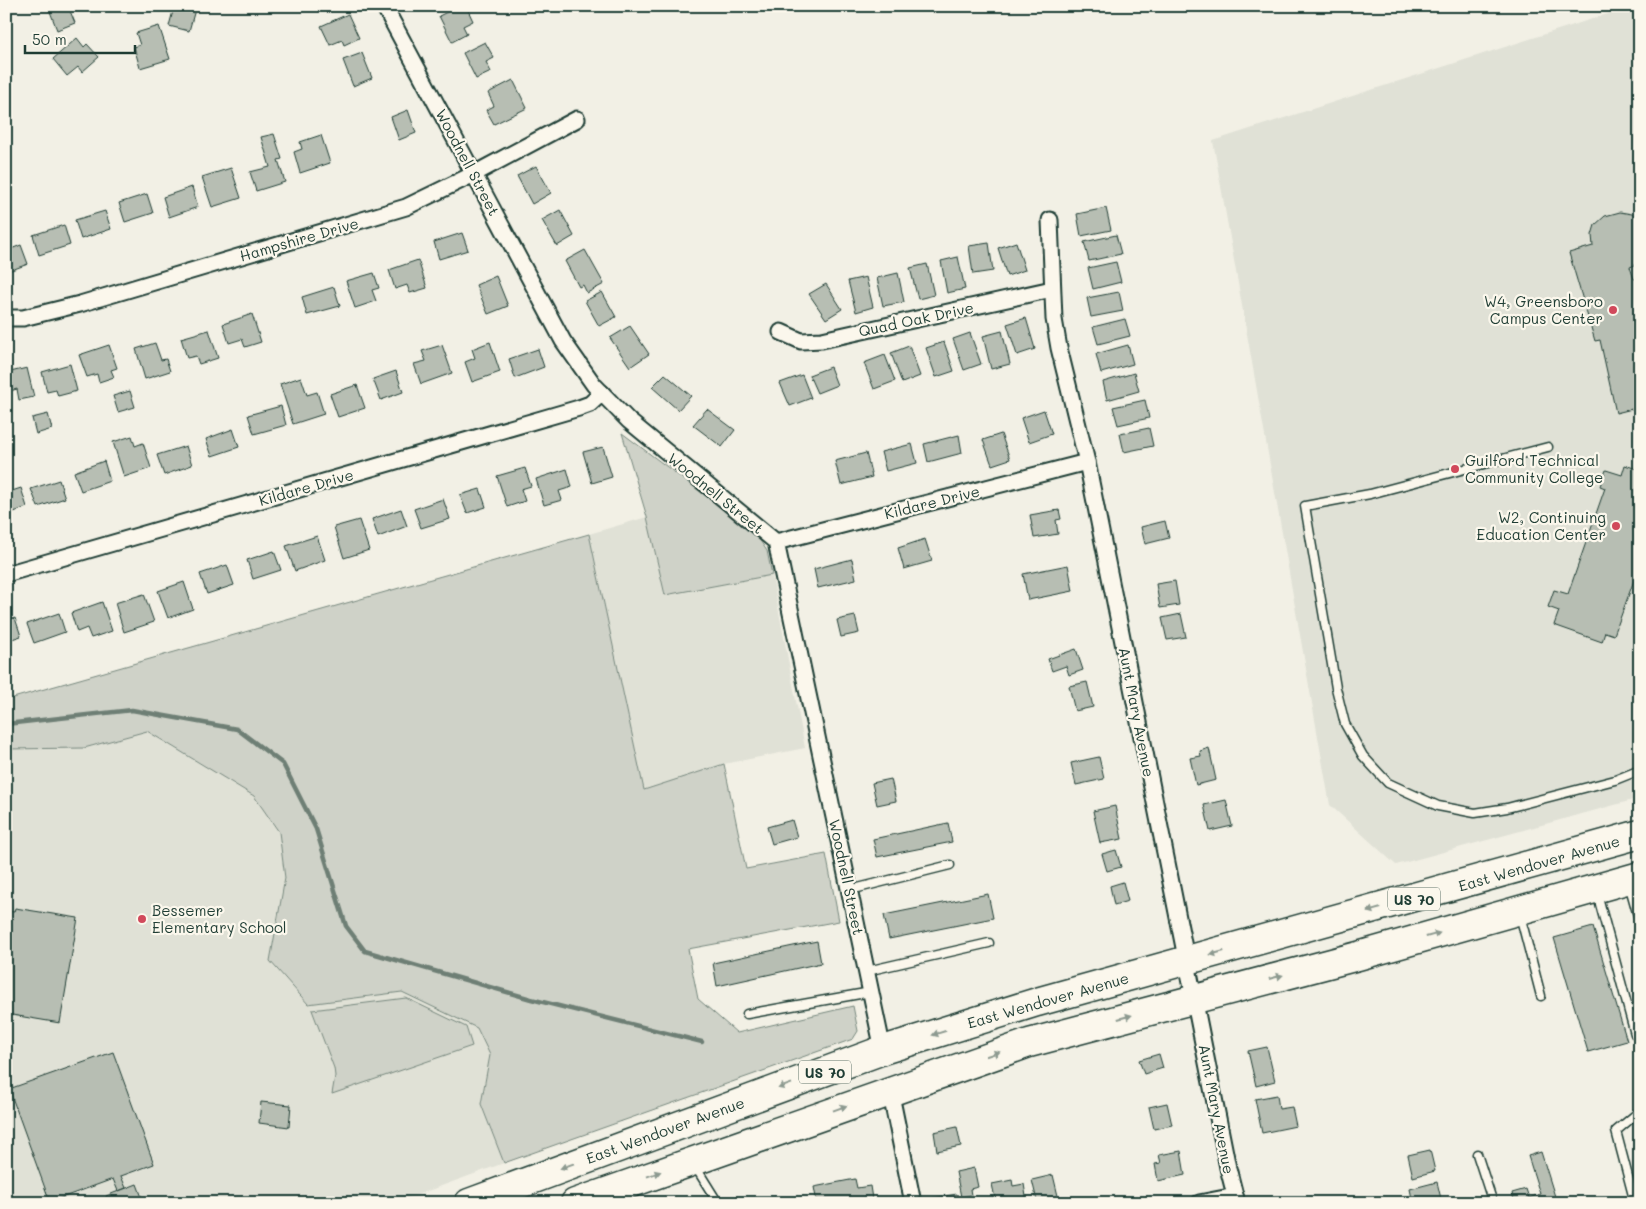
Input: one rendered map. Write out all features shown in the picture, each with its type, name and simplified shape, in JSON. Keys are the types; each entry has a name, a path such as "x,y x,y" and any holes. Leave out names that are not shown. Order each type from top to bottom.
{"highway":[{"name":"East Wendover Avenue","path":"469,1203 883,1050 1038,1002 1640,834"},
{"name":"US 70","path":"575,1203 626,1194 691,1161 1029,1043 1519,911 1634,878"}],"street":[{"name":"Woodnell Street","path":"384,6 563,340 602,393 629,421 776,542 883,1050"},
{"name":"Hampshire Drive","path":"6,318 23,318 80,304 406,207 474,174 577,118"},
{"name":"Aunt Mary Avenue","path":"1050,220 1052,289 1059,348 1087,462 1236,1199"},
{"name":"Quad Oak Drive","path":"781,332 802,341 822,340 1052,289"},
{"name":"Kildare Drive","path":"6,574 579,408 590,404 602,393"},
{"name":"Kildare Drive","path":"776,542 1087,462"},
{"path":"890,1090 913,1203"},
{"path":"1199,1203 1236,1199"}],"lane":[{"path":"1548,447 1370,494 1305,506 1336,688 1345,724 1363,756 1388,783 1438,806 1475,813 1507,808 1543,799 1615,780 1640,770"},
{"path":"850,890 950,865"},
{"path":"1634,878 1639,920"},
{"path":"1596,889 1635,1034"},
{"path":"1519,911 1541,996"},
{"path":"867,971 988,943"},
{"path":"747,1014 871,992"},
{"path":"1634,1203 1616,1131 1640,1111"},
{"path":"1477,1154 1493,1203"},
{"path":"691,1161 718,1203"}],"shaded area":[{"name":"Guilford Technical Community College","path":"1640,6 1640,798 1396,865 1330,805 1213,141 1617,11"},
{"path":"622,433 755,533 767,551 772,575 665,595 647,517"},
{"path":"647,517 666,594 772,575 805,748 724,764 644,790 589,534"},
{"path":"589,534 644,790 724,764 746,869 826,854 839,921 688,949 698,999 737,1033 853,1006 858,1031 853,1039 504,1163 481,1104 490,1055 477,1028 402,992 308,1004 270,961 285,878 279,832 254,796 147,731 84,748 6,749 6,700"},
{"path":"147,731 254,796 279,832 285,878 270,961 308,1004 402,992 478,1028 490,1055 481,1104 504,1163 395,1203 6,1203 6,749 84,748"},
{"path":"406,998 466,1027 472,1046 332,1094 335,1076 334,1068 312,1010"}],"building":[{"path":"48,6 68,6 75,23 57,30"},
{"path":"170,6 196,6 189,31 169,26 173,11 169,10"},
{"path":"459,6 466,6 473,21 463,26 467,34 452,42 439,16"},
{"path":"348,14 359,38 344,45 342,40 330,45 321,26"},
{"path":"159,26 170,59 140,68 134,47 140,45 136,33"},
{"path":"77,38 84,47 87,44 99,57 82,72 78,67 67,76 53,59"},
{"path":"485,42 494,58 486,62 491,72 476,79 463,53"},
{"path":"362,53 372,78 353,86 343,60"},
{"path":"513,80 527,108 494,124 486,110 494,106 488,93"},
{"path":"408,110 416,133 399,140 391,117"},
{"path":"274,134 282,159 278,160 285,182 256,191 250,172 270,167 261,137"},
{"path":"321,135 330,163 300,173 294,152 302,149 300,142"},
{"path":"536,166 551,193 532,204 517,176"},
{"path":"231,168 241,198 212,207 202,177"},
{"path":"192,187 198,207 169,217 163,197"},
{"path":"147,194 153,213 125,222 119,203"},
{"path":"1106,208 1111,230 1081,236 1077,214"},
{"path":"560,210 574,236 557,246 542,220"},
{"path":"105,211 111,229 81,239 75,220"},
{"name":"W4, Greensboro Campus Center","path":"1620,212 1632,214 1640,220 1640,263 1630,267 1634,279 1640,278 1640,407 1616,413 1600,340 1595,341 1569,253 1593,246 1592,235 1595,225 1605,216"},
{"path":"64,225 70,245 39,255 33,235"},
{"path":"462,233 468,250 439,259 434,242"},
{"path":"1116,235 1121,254 1089,261 1084,242"},
{"path":"1016,242 1025,270 1007,276 998,248"},
{"path":"989,243 993,271 973,274 969,246"},
{"path":"21,245 28,264 6,272 6,251"},
{"path":"585,250 604,284 587,293 583,285 579,287 565,261"},
{"path":"958,257 965,289 947,293 941,261"},
{"path":"418,260 427,288 410,293 407,285 395,289 389,270"},
{"path":"1116,262 1121,282 1093,289 1088,268"},
{"path":"927,264 934,295 918,299 910,268"},
{"path":"374,273 379,288 372,290 376,301 355,308 346,281"},
{"path":"898,273 904,302 883,306 877,278"},
{"path":"496,276 508,306 488,314 476,285"},
{"path":"866,277 873,307 856,312 848,281"},
{"path":"826,284 842,309 826,319 809,294"},
{"path":"334,287 340,306 307,315 302,297"},
{"path":"602,292 616,317 599,326 585,301"},
{"path":"1119,292 1123,311 1091,317 1087,298"},
{"path":"252,314 261,342 245,347 242,339 229,343 223,324"},
{"path":"1026,318 1035,349 1017,355 1007,324"},
{"path":"1125,319 1130,336 1098,344 1093,327"},
{"path":"630,326 649,354 630,367 610,338"},
{"path":"209,330 218,358 199,364 196,356 187,358 181,338"},
{"path":"1002,331 1010,364 991,369 983,336"},
{"path":"970,333 981,364 964,370 953,339"},
{"path":"490,342 500,372 472,382 465,362 475,358 472,349"},
{"path":"944,342 954,371 936,377 926,348"},
{"path":"155,343 161,360 166,359 170,371 145,379 136,349"},
{"path":"109,345 117,368 111,370 114,377 99,382 97,374 87,377 79,355"},
{"path":"442,345 452,373 421,384 414,364 426,361 422,351"},
{"path":"1128,345 1133,364 1101,373 1096,354"},
{"path":"909,346 920,376 902,383 891,353"},
{"path":"538,349 544,367 515,378 509,359"},
{"path":"885,355 895,381 874,389 864,363"},
{"path":"70,364 77,391 58,396 56,390 47,392 42,372"},
{"path":"830,367 837,385 817,393 809,375"},
{"path":"27,368 34,397 19,400 17,389 6,392 6,373"},
{"path":"396,371 403,392 381,400 373,379"},
{"path":"1134,373 1139,391 1107,400 1103,382"},
{"path":"665,374 691,396 678,410 652,387"},
{"path":"802,375 811,398 790,406 780,383"},
{"path":"301,377 307,395 317,392 324,414 293,424 280,384"},
{"path":"357,385 365,408 338,417 330,394"},
{"path":"130,391 135,407 118,412 113,396"},
{"path":"1145,400 1149,418 1118,425 1113,407"},
{"path":"281,406 286,425 254,434 248,415"},
{"path":"707,409 735,430 722,447 693,425"},
{"path":"1044,410 1052,434 1029,442 1021,418"},
{"path":"48,414 52,429 36,434 32,418"},
{"path":"1149,428 1153,446 1124,452 1120,434"},
{"path":"233,429 239,447 212,456 206,439"},
{"path":"1001,434 1010,459 992,465 983,440"},
{"path":"959,435 962,453 928,462 924,444"},
{"path":"132,436 135,446 143,443 151,468 124,477 113,442"},
{"path":"912,444 917,463 886,471 881,452"},
{"path":"186,446 192,465 164,475 157,455"},
{"path":"603,447 612,477 592,483 583,452"},
{"path":"866,453 872,477 841,485 835,461"},
{"path":"104,461 110,481 81,491 74,472"},
{"name":"W2, Continuing Education Center","path":"1625,465 1640,470 1640,564 1614,635 1605,632 1602,642 1554,625 1559,611 1548,607 1554,590 1568,594 1605,488 1600,486 1606,470 1622,475"},
{"path":"525,468 531,486 521,489 525,501 507,507 497,476"},
{"path":"567,469 572,487 559,491 562,500 544,505 536,479"},
{"path":"59,480 65,498 38,507 31,489"},
{"path":"21,488 27,507 6,515 6,493"},
{"path":"480,489 486,507 467,513 460,495"},
{"path":"443,499 450,519 421,528 414,509"},
{"path":"401,509 407,526 378,537 372,519"},
{"path":"1059,510 1061,519 1056,520 1058,534 1034,538 1030,515"},
{"path":"359,520 369,550 344,558 334,527"},
{"path":"1165,521 1169,538 1145,544 1141,527"},
{"path":"317,536 325,560 295,571 286,546"},
{"path":"925,539 932,561 904,569 898,548"},
{"path":"274,551 281,570 253,579 247,560"},
{"path":"852,559 856,579 818,588 814,569"},
{"path":"227,565 234,585 207,594 200,574"},
{"path":"1068,565 1073,591 1028,600 1023,574"},
{"path":"1175,581 1179,605 1160,608 1156,584"},
{"path":"184,582 193,609 168,618 158,591"},
{"path":"144,594 154,622 124,632 115,603"},
{"path":"102,602 112,631 91,638 87,628 77,632 71,613"},
{"path":"59,613 65,632 34,643 27,624"},
{"path":"1181,614 1186,637 1167,640 1162,618"},
{"path":"855,616 859,633 841,637 837,620"},
{"path":"15,618 21,636 6,641 6,621"},
{"path":"1076,649 1083,670 1069,675 1066,666 1052,671 1048,659"},
{"path":"1087,682 1093,707 1075,711 1069,686"},
{"path":"1209,748 1216,780 1196,785 1190,758 1201,756 1200,751"},
{"path":"1099,757 1104,779 1076,785 1071,763"},
{"path":"891,779 896,801 877,805 872,783"},
{"path":"1226,800 1232,826 1210,831 1204,805"},
{"path":"1115,806 1122,839 1100,843 1093,811"},
{"path":"792,820 797,837 772,844 767,827"},
{"path":"948,823 952,842 877,857 873,839"},
{"path":"1116,850 1121,867 1107,871 1102,854"},
{"path":"1123,882 1128,901 1114,905 1110,886"},
{"path":"988,894 993,918 889,939 884,915"},
{"path":"15,908 78,918 60,1023 6,1014 6,911 14,912"},
{"path":"1593,927 1627,1041 1588,1052 1554,938"},
{"path":"817,941 821,963 717,986 713,963"},
{"path":"1267,1047 1275,1081 1256,1086 1248,1051"},
{"path":"113,1052 154,1164 121,1176 126,1188 118,1191 113,1179 50,1202 9,1089"},
{"path":"1159,1054 1163,1068 1144,1074 1139,1060"},
{"path":"1277,1095 1279,1109 1292,1107 1296,1126 1262,1133 1255,1099"},
{"path":"261,1102 291,1105 289,1127 259,1123"},
{"path":"1167,1103 1172,1125 1154,1129 1149,1107"},
{"path":"957,1127 961,1146 937,1151 934,1132"},
{"path":"1430,1150 1435,1171 1413,1177 1408,1155"},
{"path":"1181,1151 1185,1175 1158,1181 1155,1164 1161,1163 1159,1155"},
{"path":"1541,1152 1557,1203 1515,1203 1512,1193 1526,1189 1529,1198 1540,1194 1528,1156"},
{"path":"974,1168 978,1187 970,1189 971,1195 961,1197 956,1172"},
{"path":"1053,1175 1058,1196 1037,1201 1032,1180"},
{"path":"855,1179 857,1188 870,1186 872,1199 854,1203 817,1203 814,1187"},
{"path":"1012,1180 1013,1186 1024,1184 1027,1203 996,1203 992,1184"},
{"path":"1437,1182 1442,1203 1413,1203 1410,1189"},
{"path":"137,1184 144,1203 108,1203 106,1196"},
{"path":"957,1194 959,1203 934,1203 933,1198"}],"waterway":[{"path":"6,724 132,710 237,729 283,764 316,829 346,926 365,951 531,999 702,1042"}],"place":[{"name":"W4, Greensboro Campus Center","path":"1613,310"},
{"name":"Guilford Technical Community College","path":"1455,469"},
{"name":"W2, Continuing Education Center","path":"1616,526"},
{"name":"Bessemer Elementary School","path":"142,919"}]}
